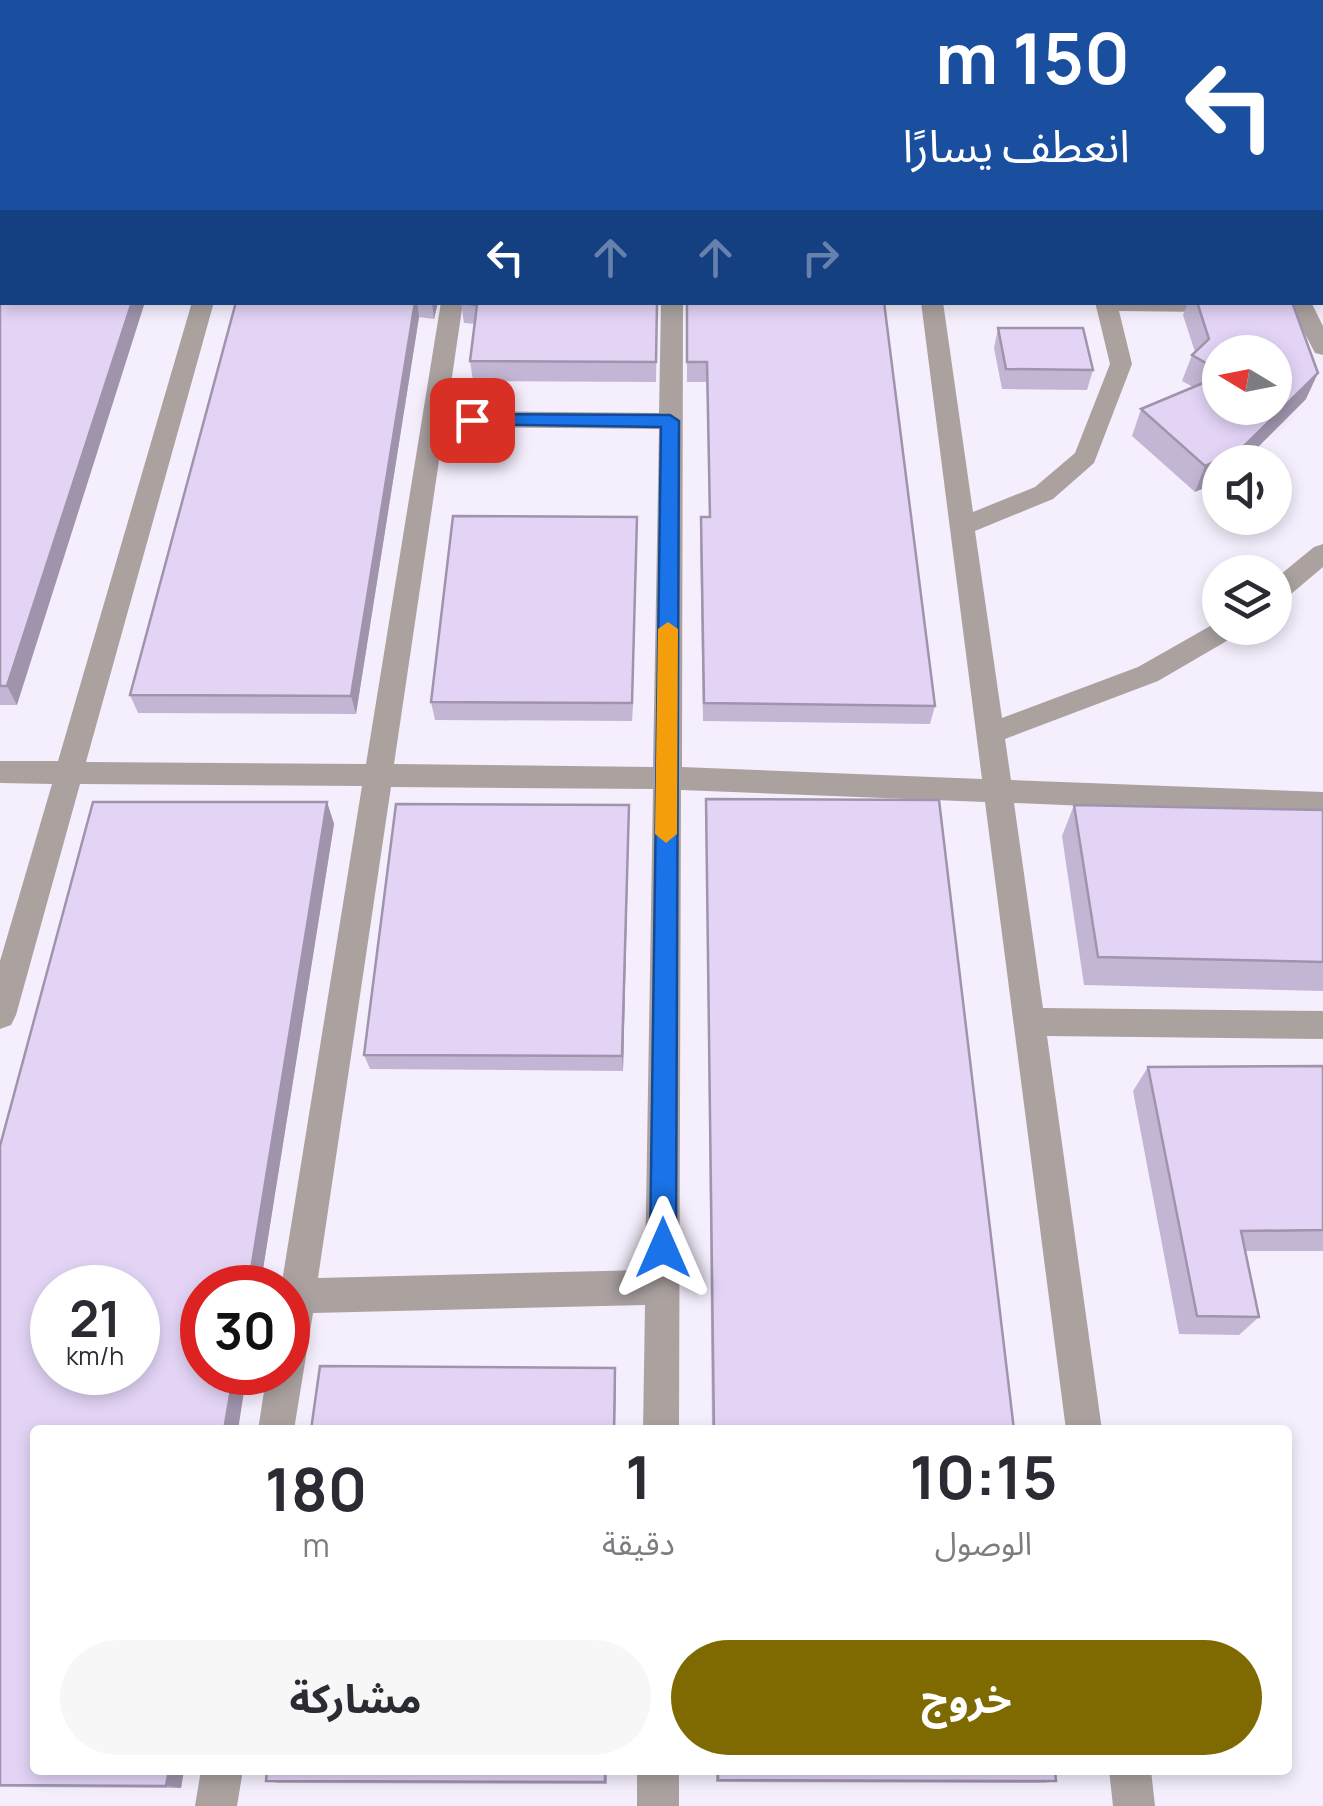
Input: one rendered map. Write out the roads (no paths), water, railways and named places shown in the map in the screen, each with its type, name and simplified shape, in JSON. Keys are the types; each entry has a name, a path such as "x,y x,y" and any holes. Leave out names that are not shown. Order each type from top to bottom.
{"street":[{"path":"0,1015 201,305"},
{"path":"302,1265 451,305"},
{"path":"662,1425 672,305"},
{"path":"932,305 1083,1425"},
{"path":"962,526 1044,493 1085,457 1121,364 1106,305"},
{"path":"1302,305 1323,348"},
{"path":"432,419 670,421"},
{"path":"1292,579 1323,553"},
{"path":"991,733 1148,674 1202,643"},
{"path":"0,772 666,778 1323,804"},
{"path":"1029,1022 1323,1025"},
{"path":"310,1296 663,1286"},
{"path":"277,1425 281,1395"},
{"path":"216,1806 221,1775"},
{"path":"658,1775 658,1806"},
{"path":"1131,1775 1134,1806"}]}
